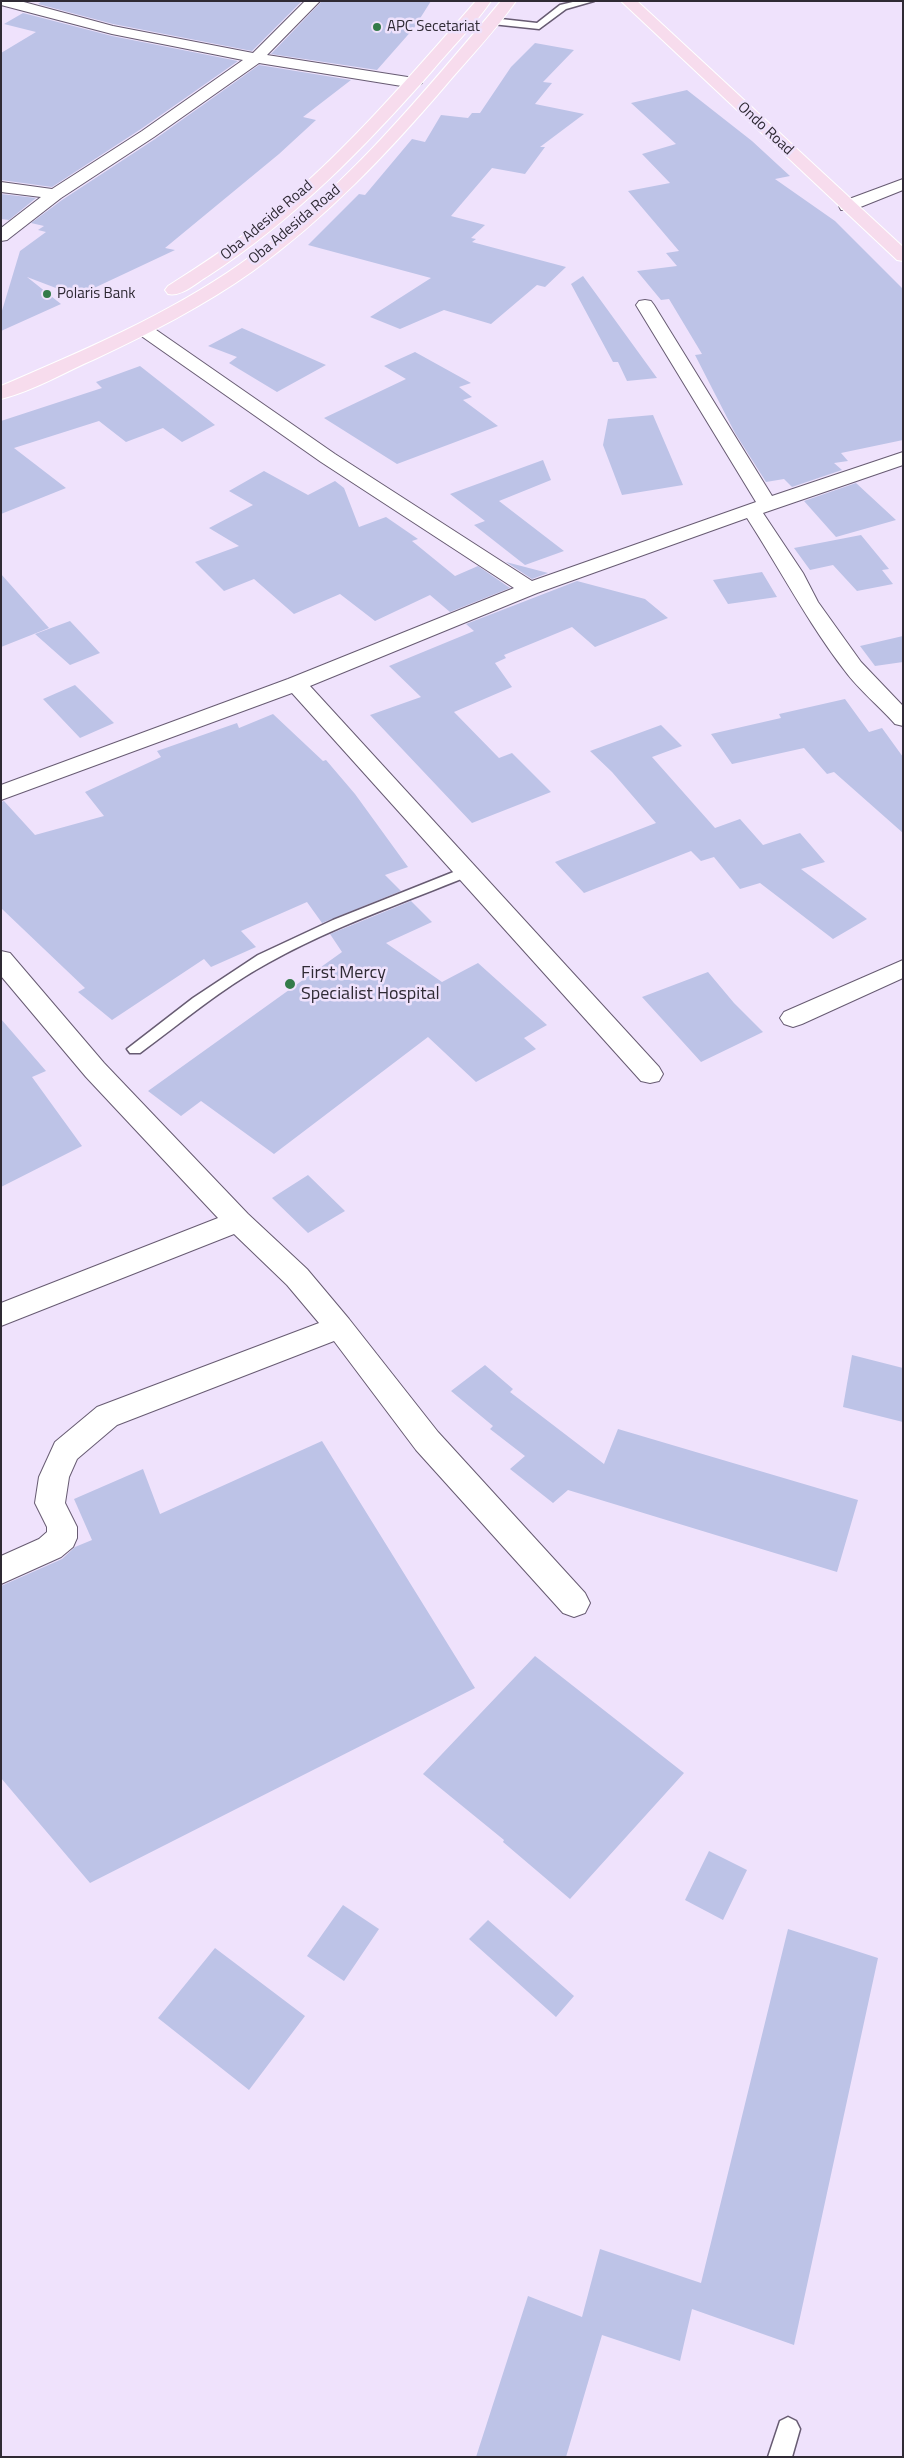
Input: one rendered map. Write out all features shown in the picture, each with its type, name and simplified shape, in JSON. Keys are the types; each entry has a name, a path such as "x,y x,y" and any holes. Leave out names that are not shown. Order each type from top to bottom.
{"main road":[{"name":"Oba Adeside Road","path":"160,298 216,263 286,208 360,139 414,83 484,1"},
{"name":"Oba Adesida Road","path":"1,393 143,329 217,286 276,246 323,206 439,84 509,1"},
{"name":"Ondo Road","path":"628,1 903,256"},
{"path":"852,186 878,211"},
{"path":"891,223 903,235"}],"street":[{"path":"2,1 112,30 256,58 414,83"},
{"path":"1,236 55,194 148,134 256,58 314,1"},
{"path":"847,206 903,184"},
{"path":"1,187 55,194"},
{"path":"645,305 759,507 808,602 853,667 903,719"},
{"path":"143,329 328,458 530,589"},
{"path":"1,793 296,684 530,589 903,458"},
{"path":"296,684 650,1074"},
{"path":"1,959 95,1070 238,1221 296,1277 339,1327 427,1441 574,1603"},
{"path":"793,1018 903,968"},
{"path":"1,1315 238,1221"},
{"path":"1,1572 50,1548 62,1538 62,1527 50,1503 54,1477 66,1451 108,1416 339,1327"}],"lane":[{"path":"492,21 538,26 563,7 590,1"},
{"path":"135,1049 230,980 262,960 311,934 466,872"},
{"path":"780,2457 788,2429"}],"building":[{"path":"42,1 302,1 252,51 113,24 38,4"},
{"path":"322,1 431,1 414,28 377,70 271,54"},
{"path":"23,13 112,36 238,61 141,129 52,187 1,180 1,53 36,32 4,24"},
{"path":"535,43 574,50 543,82 552,83 535,104 584,114 540,147 545,147 525,174 492,168 451,216 485,225 471,238 476,239 472,242 566,267 545,287 537,285 491,324 444,310 400,329 370,317 431,278 308,245 359,194 365,195 412,139 425,142 441,115 468,118 472,113 480,113 511,67"},
{"path":"259,65 351,80 303,117 316,120 279,154 165,248 175,250 77,296 27,277 61,304 1,331 1,314 20,251 46,232 38,230 44,226 31,223 62,200 155,139"},
{"path":"687,90 752,141 790,176 775,179 835,221 903,289 903,440 841,453 848,461 834,463 842,470 792,487 784,479 766,482 735,433 695,355 702,354 669,299 661,300 637,271 677,266 666,253 679,251 628,191 670,183 642,154 676,144 631,103"},
{"path":"1,194 36,198 9,220 1,219"},
{"path":"583,276 657,378 627,381 618,362 613,362 571,284"},
{"path":"242,328 326,365 277,392 229,363 237,357 208,346"},
{"path":"415,352 471,383 459,387 472,397 463,400 498,426 397,464 324,418 406,379 384,366"},
{"path":"140,366 215,425 182,442 163,428 126,442 99,421 14,448 66,488 1,514 1,421 102,388 96,382"},
{"path":"653,415 683,485 622,495 603,445 608,419"},
{"path":"543,460 551,480 499,501 564,551 525,565 474,525 485,521 450,494"},
{"path":"264,471 308,495 335,481 344,488 359,527 386,517 418,539 412,541 455,576 478,566 510,588 450,612 430,595 375,621 340,594 294,614 254,579 224,591 195,562 239,546 209,528 253,505 229,491"},
{"path":"856,483 896,520 836,537 804,501"},
{"path":"861,535 889,569 882,570 893,584 857,591 833,565 810,570 794,548"},
{"path":"506,562 548,573 532,579"},
{"path":"762,572 777,597 728,604 713,580"},
{"path":"1,574 49,628 1,647"},
{"path":"577,581 645,599 668,618 595,647 572,627 504,655 506,658 495,663 512,687 454,712 499,758 512,753 551,792 472,823 370,715 421,697 389,666 474,631 466,624"},
{"path":"70,621 100,653 70,665 35,634"},
{"path":"903,636 903,662 875,666 860,646"},
{"path":"75,685 114,723 80,738 43,699"},
{"path":"845,699 869,732 882,728 903,757 903,833 834,772 827,774 804,748 732,764 711,734 781,718 779,714"},
{"path":"273,714 323,761 326,760 355,794 408,867 385,875 401,891 322,923 307,902 241,931 256,947 211,967 204,959 112,1020 78,992 85,988 1,908 1,802 4,801 35,835 104,816 85,792 161,757 157,751 237,723 239,728"},
{"path":"661,725 682,746 652,757 715,828 740,819 763,845 800,833 825,862 801,869 867,919 833,939 760,883 740,889 714,857 701,861 691,851 584,893 555,862 656,823 612,772 590,751"},
{"name":"First Mercy Specialist Hospital","path":"411,901 432,922 386,943 442,982 478,963 547,1025 524,1038 536,1049 476,1082 428,1037 274,1154 201,1101 181,1116 148,1091 342,952 330,934"},
{"path":"708,972 734,1003 763,1032 701,1062 642,997"},
{"path":"1,1019 46,1071 32,1077 82,1146 1,1187"},
{"path":"308,1175 345,1211 308,1233 272,1198"},
{"path":"852,1355 903,1368 903,1422 843,1407"},
{"path":"485,1365 513,1389 510,1392 604,1464 618,1429 858,1500 837,1572 568,1490 553,1503 510,1469 525,1456 490,1429 493,1426 451,1391"},
{"path":"322,1441 475,1688 90,1883 1,1778 1,1586 62,1559 75,1547 92,1540 74,1499 143,1469 160,1514"},
{"path":"535,1656 684,1773 570,1899 503,1842 504,1840 423,1774"},
{"path":"709,1851 747,1870 723,1920 685,1900"},
{"path":"343,1905 379,1929 344,1981 307,1956"},
{"path":"488,1920 574,1996 556,2017 469,1939"},
{"path":"788,1929 878,1958 794,2345 692,2309 680,2361 602,2335 566,2457 476,2457 528,2296 582,2317 600,2249 701,2283"},
{"path":"215,1948 305,2016 249,2090 158,2018"}],"place":[{"name":"APC Secetariat","path":"377,27"},
{"name":"Polaris Bank","path":"47,294"},
{"name":"First Mercy Specialist Hospital","path":"290,984"}]}
